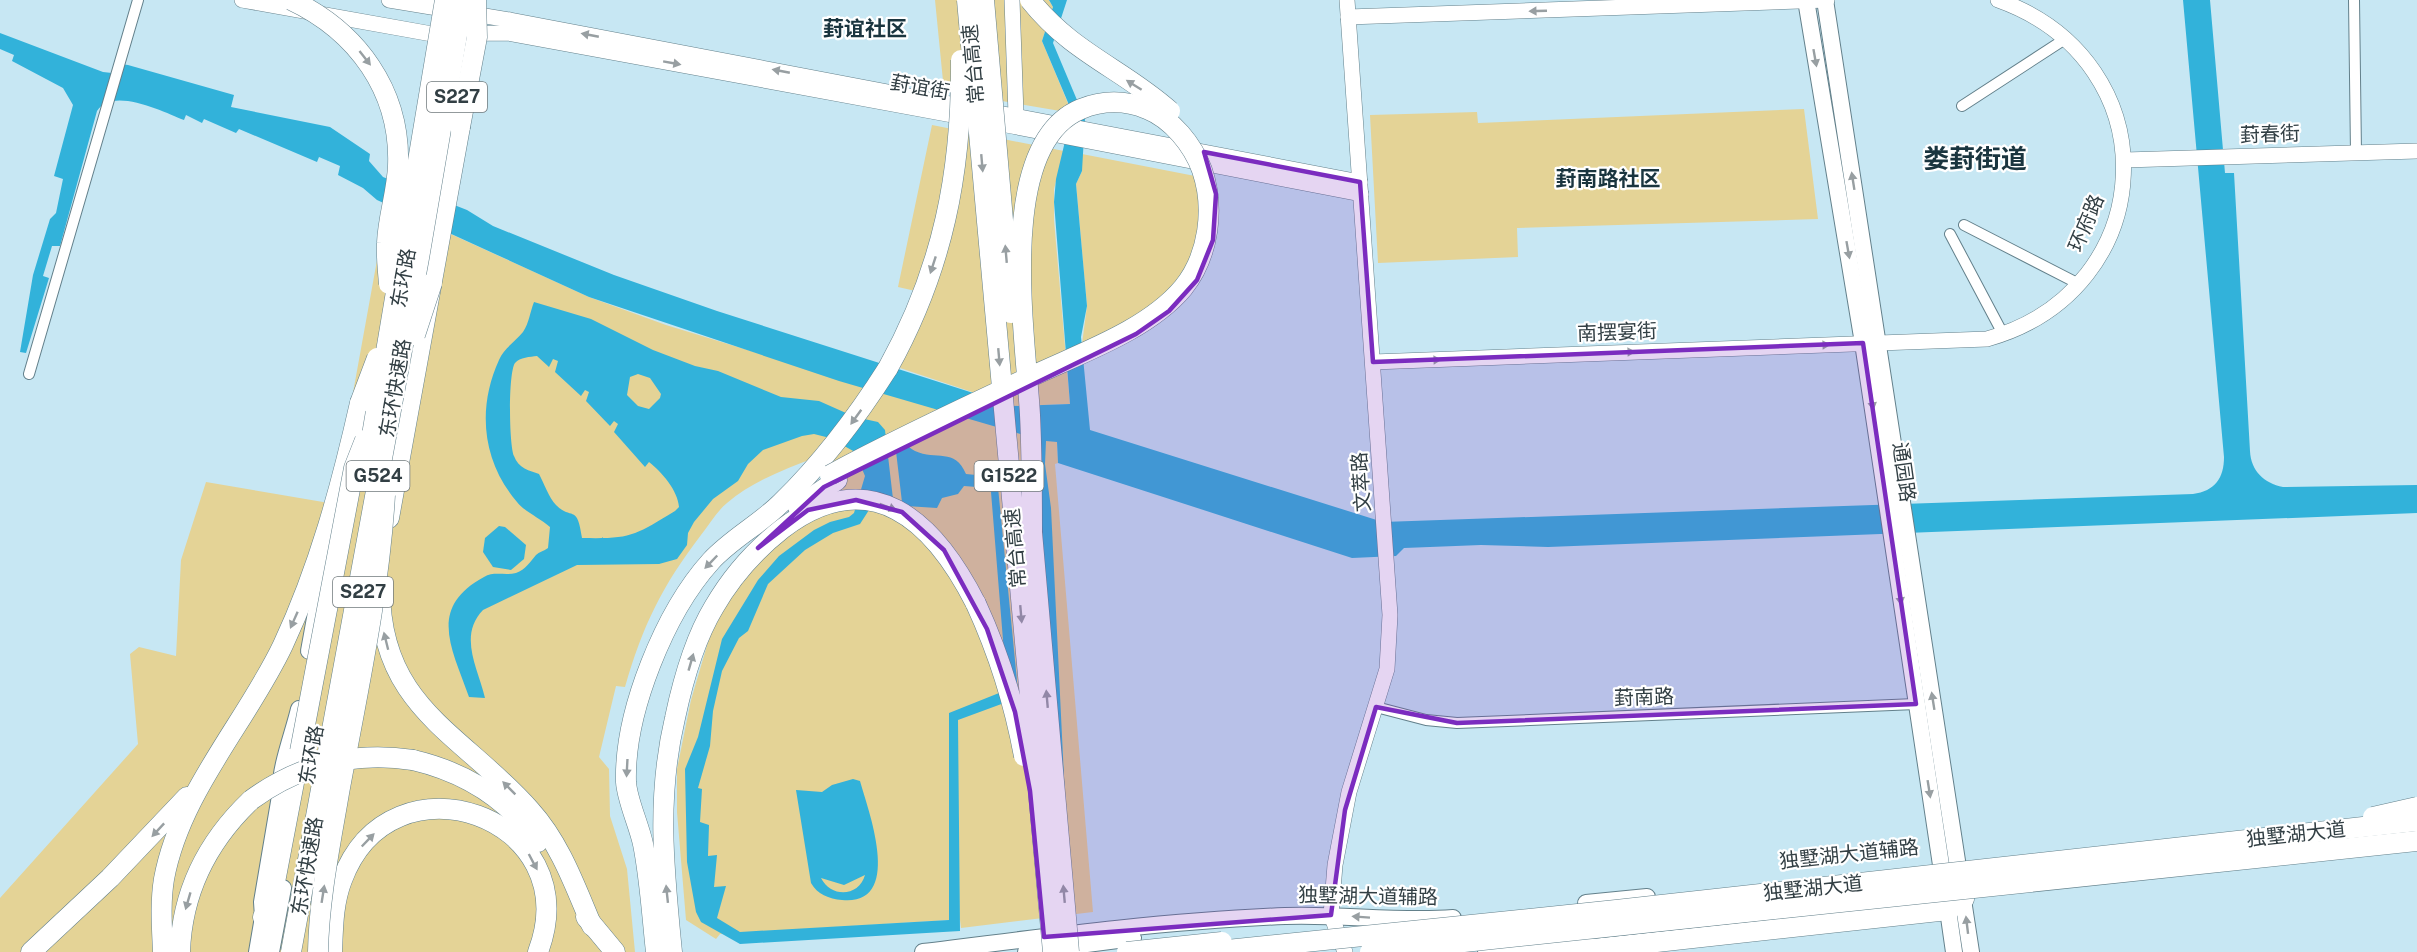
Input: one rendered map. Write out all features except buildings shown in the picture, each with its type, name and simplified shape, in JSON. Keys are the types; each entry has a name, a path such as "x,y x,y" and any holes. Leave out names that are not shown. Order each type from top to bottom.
{"highway":[{"path":"164,952 162,906 167,867 185,818 210,769 266,679 302,600 342,485 360,403 391,323 387,242 399,157 392,110 374,71 352,43 325,20 291,0"},
{"path":"672,952 662,805 675,718 701,632 722,594 758,548 828,474 850,426 888,368 917,311 940,245 954,187 960,144 959,0"},
{"name":"常台高速","path":"967,0 1053,952"},
{"name":"常台高速","path":"984,0 1032,533 1075,943"},
{"path":"828,474 933,430 1145,329 1187,294 1197,280 1210,250 1216,218 1215,187 1209,162 1196,140 1159,102 1073,43 1053,26 1030,0"},
{"name":"东环快速路","path":"291,952 384,409 391,323 440,3"},
{"path":"318,952 321,908 331,842 477,38 471,3"},
{"name":"东环快速路","path":"279,952 455,56 471,3"},
{"path":"656,952 643,845 626,784 628,752 655,650 675,612 692,583 713,559 742,536 777,515 828,474 930,423 970,405 1000,390 1020,381 1030,376 1041,372 1131,329 1150,317 1181,291 1196,267 1206,238 1208,212 1205,182 1194,154 1175,128 1154,112 1136,105 1119,102 1094,104 1069,115 1043,141 1029,179 1022,269 1024,335 1027,369 1028,381 1030,414 1032,533"},
{"path":"263,917 271,903 354,468 384,409 432,283"},
{"path":"384,409 382,623 389,653 402,682 429,717 491,771 531,811 570,872 592,926"},
{"path":"758,548 808,510 831,502 874,502 910,518 944,550 976,604 995,647 1016,712 1030,791 1045,952"},
{"path":"180,952 183,917 197,873 214,843 235,816 261,793 293,775 328,763 364,757 401,758 430,765 459,775 491,794 510,809 534,836 592,926 615,952"},
{"path":"31,952 153,836 210,769"},
{"path":"2330,830 2403,808 2417,807"},
{"path":"333,952 338,894 345,871 357,851 375,832 397,818 413,812 439,808 465,810 490,819 511,834 528,853 540,876 546,902 545,928 538,952"},
{"name":"独墅湖大道","path":"1370,946 2417,821"},
{"name":"独墅湖大道","path":"1208,952 1370,946 2417,841"},
{"path":"1566,952 1754,927 1784,928 1953,895"},
{"path":"1784,928 1806,916"},
{"path":"1127,952 1260,938 1370,946"}],"main road":[{"name":"葑谊街","path":"389,0 471,3 1065,130 1361,188"},
{"path":"471,3 484,0"},
{"path":"1002,0 1012,118"},
{"path":"1012,0 1012,118"},
{"name":"文萃路","path":"1345,952 1331,915 1345,810 1376,707 1388,656 1390,601 1347,0"},
{"path":"1348,17 1825,0"},
{"name":"通园路","path":"1825,0 1870,343 1894,500 1959,863 1953,895 1954,952"},
{"name":"环府路","path":"1870,343 1987,339 2003,334 2059,305 2079,284 2096,259 2115,220 2122,191 2125,160 2122,136 2111,99 2085,60 2065,39 2022,8 1998,0"},
{"path":"249,1 345,17 372,25"},
{"path":"249,1 271,12 348,29 372,25"},
{"name":"通园路","path":"1806,1 1870,343"},
{"name":"东环路","path":"271,952 399,218 432,34 440,3"},
{"name":"东环路","path":"297,952 440,194 469,31 471,3"},
{"name":"葑谊街","path":"372,25 432,34 469,31 508,33 1012,118"},
{"name":"葑春街","path":"2125,160 2417,151"},
{"name":"南摆宴街","path":"1373,362 1870,343"},
{"path":"257,952 263,917 262,902 281,790 279,776 285,766 302,694 334,517 354,483 384,489"},
{"name":"通园路","path":"1900,538 1916,704 1941,865 1971,952"},
{"name":"独墅湖大道辅路","path":"923,952 1026,948 1286,916 1331,915 1410,920 1454,918 2417,813"},
{"path":"1754,927 1781,904 1953,895 2417,850"},
{"path":"1486,952 1754,927 1806,916 1953,895"},
{"path":"1370,946 1375,938 1390,927 1410,920"}],"street":[{"path":"29,374 138,0"},
{"path":"2354,0 2356,153"},
{"path":"1962,106 2065,39"},
{"path":"1964,225 2079,284"},
{"path":"1950,234 2003,334"},
{"name":"葑南路","path":"1376,707 1426,720 1457,723 1916,704"}],"highlighted area":[{"path":"1204,152 1360,182 1373,362 1863,343 1916,704 1457,723 1376,707 1345,810 1331,915 1044,937 1030,791 1015,712 987,629 944,550 902,512 856,500 808,510 758,548 824,487 1136,334 1169,311 1197,280 1213,240 1216,194"}],"shaded area":[{"path":"935,0 1049,0 1053,7 1042,41 1072,113 944,91"},
{"path":"1804,109 1818,219 1517,228 1518,257 1378,263 1370,115 1477,112 1478,123"},
{"path":"932,125 1064,151 1054,189 1054,220 1070,404 1014,406 900,368 920,292 898,287"},
{"path":"1082,154 1195,176 1202,207 1197,235 1190,256 1180,275 1168,290 1138,314 1082,344 1087,306 1076,184 1082,171"},
{"path":"387,205 589,297 666,325 1031,437 1057,442 1058,463 1055,464 1093,912 961,928 960,920 950,920 720,934 716,939 686,920 677,812 677,769 691,700 715,623 737,585 800,519 837,508 839,488 817,457 758,482 737,495 720,510 687,554 655,607 639,644 625,687 616,686 599,757 609,769 610,816 627,869 635,952 0,952 0,898 138,744 130,654 139,647 176,656 181,560 206,482 329,503 343,448"}],"water":[{"path":"1049,0 1067,0 1053,43 1085,119 1082,171 1076,184 1087,306 1081,337 1090,430 1383,522 2193,494 2212,487 2220,477 2224,457 2183,0 2210,0 2225,173 2234,173 2250,451 2253,464 2264,479 2283,487 2417,485 2417,513 1548,547 1481,545 1404,548 1396,556 1352,558 1058,463 1057,442 1046,441 1045,464 1051,508 1066,819 1031,437 839,381 589,297 377,200 363,188 338,175 340,166 319,157 317,162 239,129 236,133 204,119 202,123 186,115 184,120 152,107 126,101 104,104 97,111 60,246 52,246 43,276 49,278 26,353 20,352 33,275 50,219 56,213 63,179 54,176 73,105 63,88 12,61 14,55 0,49 0,33 103,72 112,73 114,63 128,65 234,95 231,107 330,127 370,154 369,161 383,177 467,210 493,226 614,275 717,311 1014,406 1070,404 1054,202 1056,179 1072,112 1042,41 1053,7"},
{"path":"534,302 591,319 653,350 695,366 718,371 781,397 819,401 855,417 878,422 885,430 893,499 869,510 860,524 833,533 805,550 768,584 748,631 739,638 722,671 713,711 710,746 698,788 702,789 700,822 709,825 708,856 717,855 714,887 726,886 717,918 740,932 949,920 949,713 999,693 1006,677 991,492 989,488 964,486 958,494 942,498 937,508 906,506 902,502 895,443 903,442 923,454 951,457 962,466 966,474 997,477 1018,691 1015,699 958,720 960,931 740,944 701,922 696,912 687,862 685,769 698,737 722,639 758,580 779,556 814,530 854,513 865,476 855,452 830,438 814,434 802,436 763,450 748,464 738,481 713,499 694,522 688,533 687,545 677,559 659,564 577,565 483,610 472,630 471,641 472,653 485,698 469,697 451,646 450,616 455,602 466,589 484,577 492,574 516,573 525,568 537,554 548,548 550,527 520,506 505,486 490,452 487,434 486,415 492,378 501,356 525,329","holes":["537,356 549,367 553,359 558,361 555,372 581,396 585,390 589,392 586,401 610,426 614,421 618,424 614,432 645,467 649,462 668,482 678,501 679,507 675,511 632,534 611,538 582,538 576,516 556,505 539,474 518,463 512,449 510,409 513,369 515,363 520,360","638,374 650,378 661,394 649,409 638,406 627,395 630,377"]},
{"path":"499,526 505,527 526,545 524,559 511,570 493,567 483,552 485,538"},
{"path":"853,779 860,781 869,813 878,854 877,873 873,888 861,898 842,900 833,898 820,893 811,883 796,790 822,792 832,785","holes":["865,875 862,882 851,891 838,892 826,885 821,878 844,885"]}],"district":[{"name":"葑谊社区","path":"865,29"},
{"name":"娄葑街道","path":"1975,159"},
{"name":"葑南路社区","path":"1608,179"}]}
